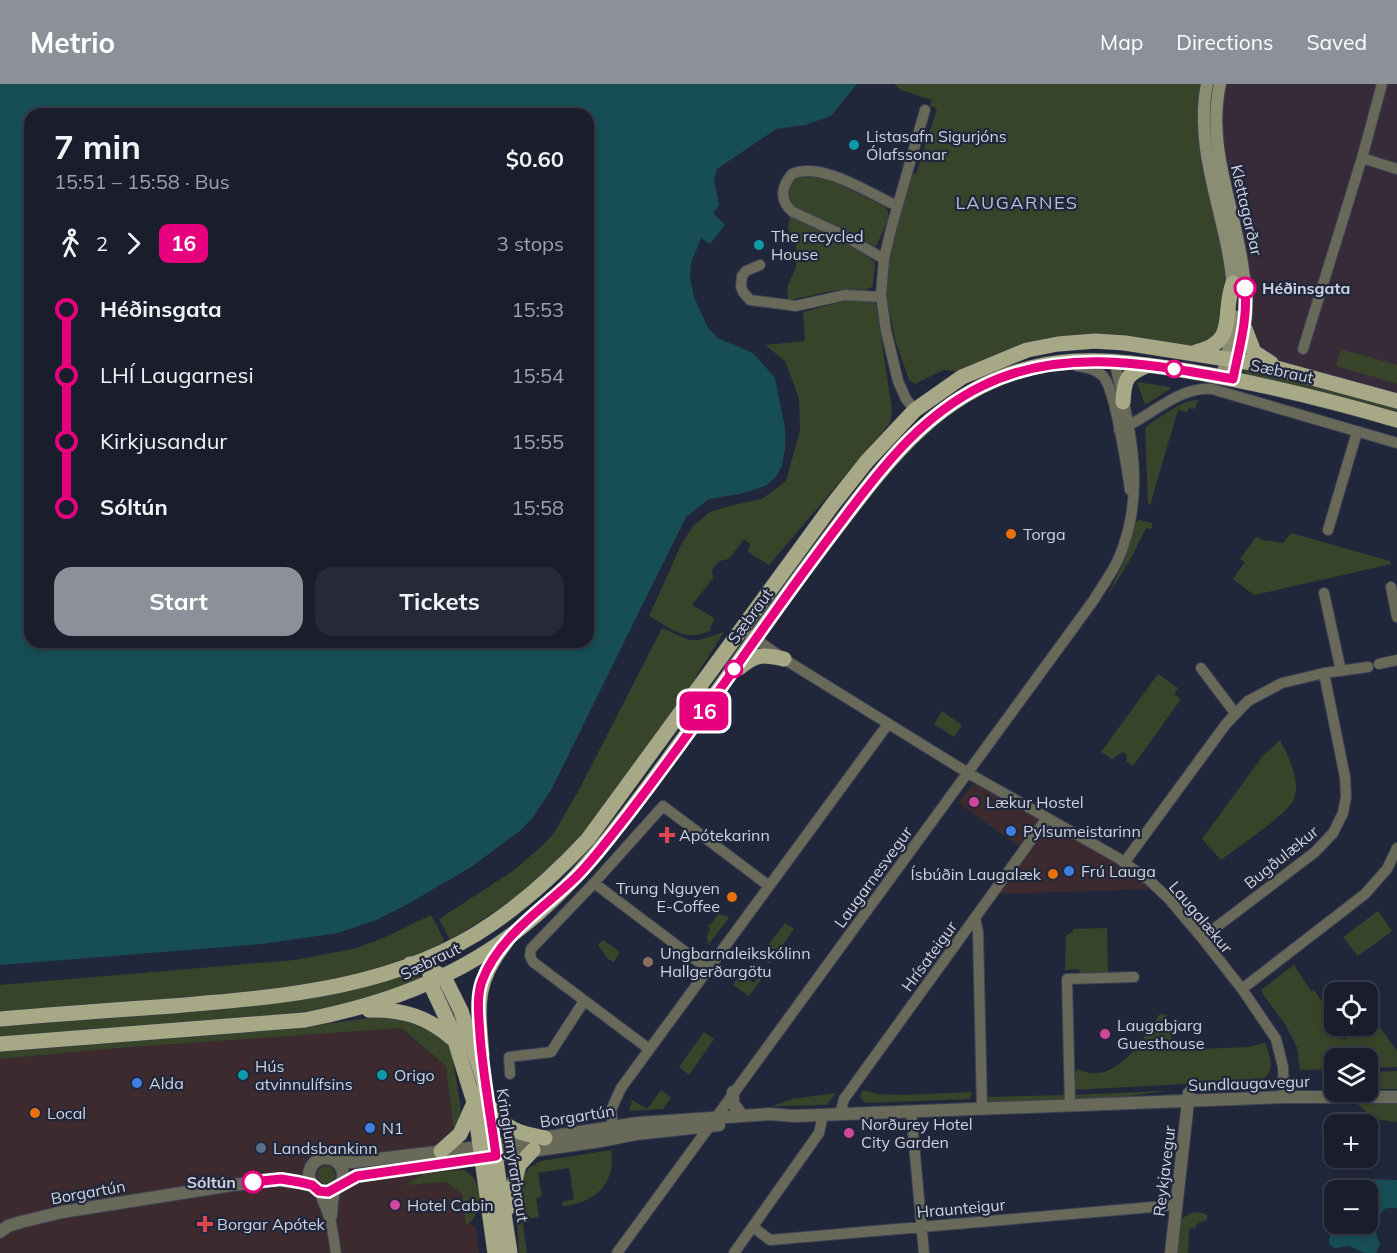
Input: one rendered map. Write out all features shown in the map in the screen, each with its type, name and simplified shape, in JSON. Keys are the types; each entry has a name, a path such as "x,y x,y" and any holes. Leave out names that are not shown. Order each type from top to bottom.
{"main road":[{"name":"Klettagarðar","path":"1207,84 1203,113 1206,149 1231,263 1233,283 1232,359 1228,378"},
{"name":"Klettagarðar","path":"1220,84 1215,133 1219,160 1241,253 1246,299 1245,329 1232,359"},
{"path":"1192,352 1211,348 1222,336 1225,330 1228,298 1233,283"},
{"path":"1245,329 1254,352 1261,358 1288,370"},
{"path":"1099,342 1109,351 1114,361"},
{"name":"Sæbraut","path":"0,1019 254,999 337,987 410,964 448,948 492,924 563,866 588,838 867,461 915,410 962,377 1028,350 1058,344 1128,343 1288,370 1397,401"},
{"name":"Sæbraut","path":"0,1044 267,1024 348,1012 387,1000 514,933 579,875 659,773 868,485 904,442 946,407 986,384 1030,367 1114,361 1228,378 1310,395 1397,420"},
{"path":"1123,402 1127,378 1148,365"},
{"path":"768,622 772,646 784,659"},
{"path":"729,675 757,656 784,659"},
{"path":"484,1082 478,1001 482,982 488,969 514,933"},
{"path":"410,964 418,964 435,976 438,958 448,948"},
{"name":"Kringlumýrarbraut","path":"435,976 455,1042 481,1103"},
{"name":"Kringlumýrarbraut","path":"435,976 460,1011 484,1082 481,1103 495,1253"},
{"path":"348,1012 387,1010 413,1014 443,1030 455,1042"},
{"path":"441,1151 460,1134 481,1103 513,1130 545,1138"},
{"path":"505,1223 519,1165 533,1150"},
{"path":"487,1153 502,1253"},
{"name":"Kringlumýrarbraut","path":"487,1153 505,1223 510,1253"}],"street":[{"path":"1303,349 1362,158 1382,84"},
{"path":"915,410 906,399 898,381 886,331 881,297 884,259 925,110"},
{"path":"1362,158 1397,170"},
{"path":"884,259 841,234 793,212 784,201 783,189 792,174 806,170 818,171 897,206"},
{"path":"760,265 746,271 740,281 743,292 750,300 796,306 845,295 881,297"},
{"name":"Laugarnesvegur","path":"1114,361 1123,402 1124,428"},
{"name":"Laugarnesvegur","path":"617,1253 1093,601 1113,570 1124,546 1132,508 1135,477 1124,428 1111,391 1102,374 1085,367 1056,364"},
{"path":"1124,428 1185,393 1202,388 1397,443"},
{"path":"1328,530 1357,432"},
{"path":"1391,587 1397,617"},
{"path":"1324,593 1341,671"},
{"name":"Laugalækur","path":"744,626 746,632 784,659 968,773 1124,863 1150,881 1169,899 1202,938 1242,989 1276,1039 1283,1067 1283,1093"},
{"path":"1379,664 1397,660"},
{"path":"1124,863 1235,713 1248,702 1282,683 1324,673 1368,667"},
{"path":"1201,668 1235,713"},
{"name":"Bugðulækur","path":"1202,938 1316,852 1334,833 1343,813 1346,797 1345,777 1324,673"},
{"path":"614,1133 611,1110 614,1100 888,723"},
{"path":"649,1049 533,962 531,949 663,806 769,886"},
{"name":"Hrísateigur","path":"840,1114 845,1096 1047,818"},
{"path":"1242,989 1365,894 1387,869 1397,848"},
{"path":"594,883 708,969"},
{"path":"975,918 978,932 982,1109"},
{"path":"1070,1105 1067,979 1134,978"},
{"path":"510,1074 509,1057 551,1052 584,1001"},
{"name":"Sundlaugavegur","path":"711,1123 794,1116 1101,1103 1116,1105 1189,1097 1324,1091"},
{"path":"733,1092 733,1103 742,1116"},
{"name":"Sundlaugavegur","path":"1283,1093 1397,1095"},
{"name":"Sundlaugavegur","path":"1378,1093 1397,1095"},
{"name":"Reykjavegur","path":"1171,1253 1189,1097"},
{"path":"911,1111 924,1253"},
{"name":"Sundlaugavegur","path":"711,1123 742,1116 782,1114 794,1116"},
{"path":"734,1253 819,1133 823,1115"},
{"name":"Borgartún","path":"3,1228 65,1212 281,1179 310,1167 315,1161 324,1158 337,1162 353,1162 441,1151 487,1153 533,1150 673,1120 711,1123"},
{"name":"Borgartún","path":"281,1179 328,1192 357,1176 487,1153 545,1138 614,1133"},
{"path":"336,1253 331,1222 333,1201 343,1172 337,1162"},
{"path":"310,1167 309,1176 331,1222"},
{"name":"Hraunteigur","path":"753,1227 770,1240 1176,1205"}],"shaded area":[{"path":"0,84 857,84 831,116 805,125 776,129 717,169 714,179 719,205 713,213 725,225 710,244 701,238 691,263 690,277 694,297 708,328 718,338 753,353 775,378 785,428 785,449 782,465 776,477 765,486 740,494 709,499 686,517 551,790 533,817 520,831 471,867 376,920 338,933 261,944 0,965"},
{"path":"894,84 1202,84 1198,111 1203,168 1227,276 1221,328 1216,338 1200,347 1099,337 956,371 943,370 915,384 909,380 895,339 885,289 895,233 910,173 916,174 937,109 930,106 932,100 901,90"},
{"path":"1202,84 1397,84 1397,407 1213,361 1198,111"},
{"path":"812,176 828,179 884,206 888,211 888,219 876,247 789,204 789,191 796,179"},
{"path":"790,215 835,235 866,255 875,263 873,286 862,290 840,290 788,300 787,287 796,268 796,240 788,229"},
{"path":"870,300 876,304 892,410 890,423 769,565 748,552 750,544 744,539 729,559 719,561 712,570 713,578 692,605 714,618 710,631 685,635 649,616 681,545 693,526 710,512 762,499 786,481 800,431 799,398 785,361 765,345 805,341 803,312 844,301"},
{"path":"1341,349 1397,365 1397,384 1336,366"},
{"path":"1242,366 1397,407 1397,415 1250,377 1240,369"},
{"path":"1137,382 1170,387 1170,389 1145,405"},
{"path":"1198,400 1195,409 1189,408 1187,412 1178,410 1150,505 1148,503 1145,429 1179,405"},
{"path":"1139,520 1152,523 1152,529 1146,528 1107,597 1127,555 1134,524"},
{"path":"1291,533 1390,561 1391,564 1254,595 1233,579 1245,562 1240,559 1256,537 1283,543"},
{"path":"662,628 689,640 700,640 724,632 698,673 687,696 614,796 574,843 530,886 450,940 439,919 513,871 554,833 580,788"},
{"path":"1158,674 1178,688 1174,694 1181,699 1133,766 1126,761 1127,755 1123,752 1112,759 1101,752"},
{"path":"942,711 962,725 954,737 934,724"},
{"path":"1280,740 1295,776 1294,799 1272,822 1221,860 1202,839 1262,757"},
{"path":"981,784 1124,864 1152,889 997,894 1027,852 958,803 972,785"},
{"path":"1378,911 1392,931 1358,956 1343,937"},
{"path":"718,914 729,918 708,945 707,935 710,930 708,925"},
{"path":"431,915 444,940 442,944 385,968 295,990 0,1015 0,985 295,960 357,948"},
{"path":"785,923 794,929 769,964 761,955"},
{"path":"1107,928 1108,972 1080,973 1079,969 1065,970 1066,935 1073,932 1073,929"},
{"path":"603,940 620,952 614,962 608,959 598,945"},
{"path":"1294,965 1311,991 1314,990 1324,1004 1324,1036 1341,1036 1344,1040 1350,1036 1378,1036 1378,1025 1397,1051 1397,1067 1378,1068 1378,1048 1324,1048 1324,1069 1300,1070 1297,1047 1285,1024 1262,993 1262,989"},
{"path":"765,968 768,970 749,996 733,985 740,974 754,983"},
{"path":"417,970 421,980 335,1008 295,1016 0,1040 0,1025 276,1003 329,994"},
{"path":"1160,1014 1167,1015 1172,1047 1178,1050 1248,1047 1265,1043 1271,1064 1269,1073 1260,1080 1072,1090 1071,1075 1078,1069 1091,1073 1104,1072 1116,1067 1136,1047"},
{"path":"376,1017 414,1020 450,1041 461,1110 454,1133 446,1066 401,1028 118,1048 0,1059 0,1051 295,1028"},
{"path":"402,1028 446,1066 454,1133 464,1170 424,1173 406,1184 446,1182 462,1194 466,1225 476,1227 479,1253 0,1253 0,1059 118,1048"},
{"path":"704,1032 714,1039 689,1075 679,1067"},
{"path":"1397,1071 1397,1089 1378,1089 1378,1072"},
{"path":"661,1090 671,1098 663,1109 629,1111 632,1100 647,1109"},
{"path":"863,1090 877,1094 903,1095 972,1092 970,1099 866,1103 860,1097"},
{"path":"1166,1091 1108,1099 1076,1100 1072,1095"},
{"path":"836,1093 827,1105 773,1106 792,1099"},
{"path":"1066,1095 1066,1101 986,1102 984,1097"},
{"path":"1397,1102 1397,1122 1378,1119 1378,1114 1369,1114 1356,1103"},
{"path":"611,1150 612,1162 607,1182 601,1190 584,1201 562,1206 562,1202 574,1199 569,1168 538,1173 542,1196 536,1198 539,1217 522,1219 527,1253 519,1253 515,1195 522,1178 530,1167 541,1161"},
{"path":"326,1166 332,1169 335,1175 332,1181 326,1184 320,1181 317,1175 320,1169"},
{"path":"464,1170 475,1181 479,1197 476,1213 466,1226 462,1194 446,1182 405,1185 424,1173"},
{"path":"1358,1179 1397,1180 1397,1208 1386,1208 1378,1216 1378,1180"},
{"path":"1193,1212 1207,1215 1207,1220 1189,1229 1188,1253 1177,1253 1181,1219"},
{"path":"1332,1234 1376,1234 1380,1244 1376,1253 1365,1253 1349,1246 1334,1248 1329,1243"}],"bus line":[{"name":"16","path":"253,1182 281,1179 312,1185 319,1191 328,1192 333,1191 340,1183 357,1176 496,1156 484,1082 478,1015 482,982 488,969 514,933 579,875 615,831 868,485 904,442 946,407 966,394 1030,367 1070,362 1114,361 1233,379 1245,329 1245,288"}],"place":[{"name":"Listasafn Sigurjóns Ólafssonar","path":"854,145"},
{"name":"The recycled House","path":"759,245"},
{"name":"Héðinsgata","path":"1245,288"},
{"name":"Torga","path":"1011,534"},
{"name":"Lækur Hostel","path":"974,802"},
{"name":"Pylsumeistarinn","path":"1011,831"},
{"name":"Apótekarinn","path":"667,835"},
{"name":"Frú Lauga","path":"1069,871"},
{"name":"Ísbúðin Laugalæk","path":"1053,874"},
{"name":"Trung Nguyen E-Coffee","path":"732,897"},
{"name":"Ungbarnaleikskólinn Hallgerðargötu","path":"648,962"},
{"name":"Laugabjarg Guesthouse","path":"1105,1034"},
{"name":"Hús atvinnulífsins","path":"243,1075"},
{"name":"Origo","path":"382,1075"},
{"name":"Alda","path":"137,1083"},
{"name":"Local","path":"35,1113"},
{"name":"N1","path":"370,1128"},
{"name":"Norðurey Hotel City Garden","path":"849,1133"},
{"name":"Landsbankinn","path":"261,1148"},
{"name":"Sóltún","path":"253,1182"},
{"name":"Hotel Cabin","path":"395,1205"},
{"name":"Borgar Apótek","path":"205,1224"}],"district":[{"name":"LAUGARNES","path":"1017,202"}]}
